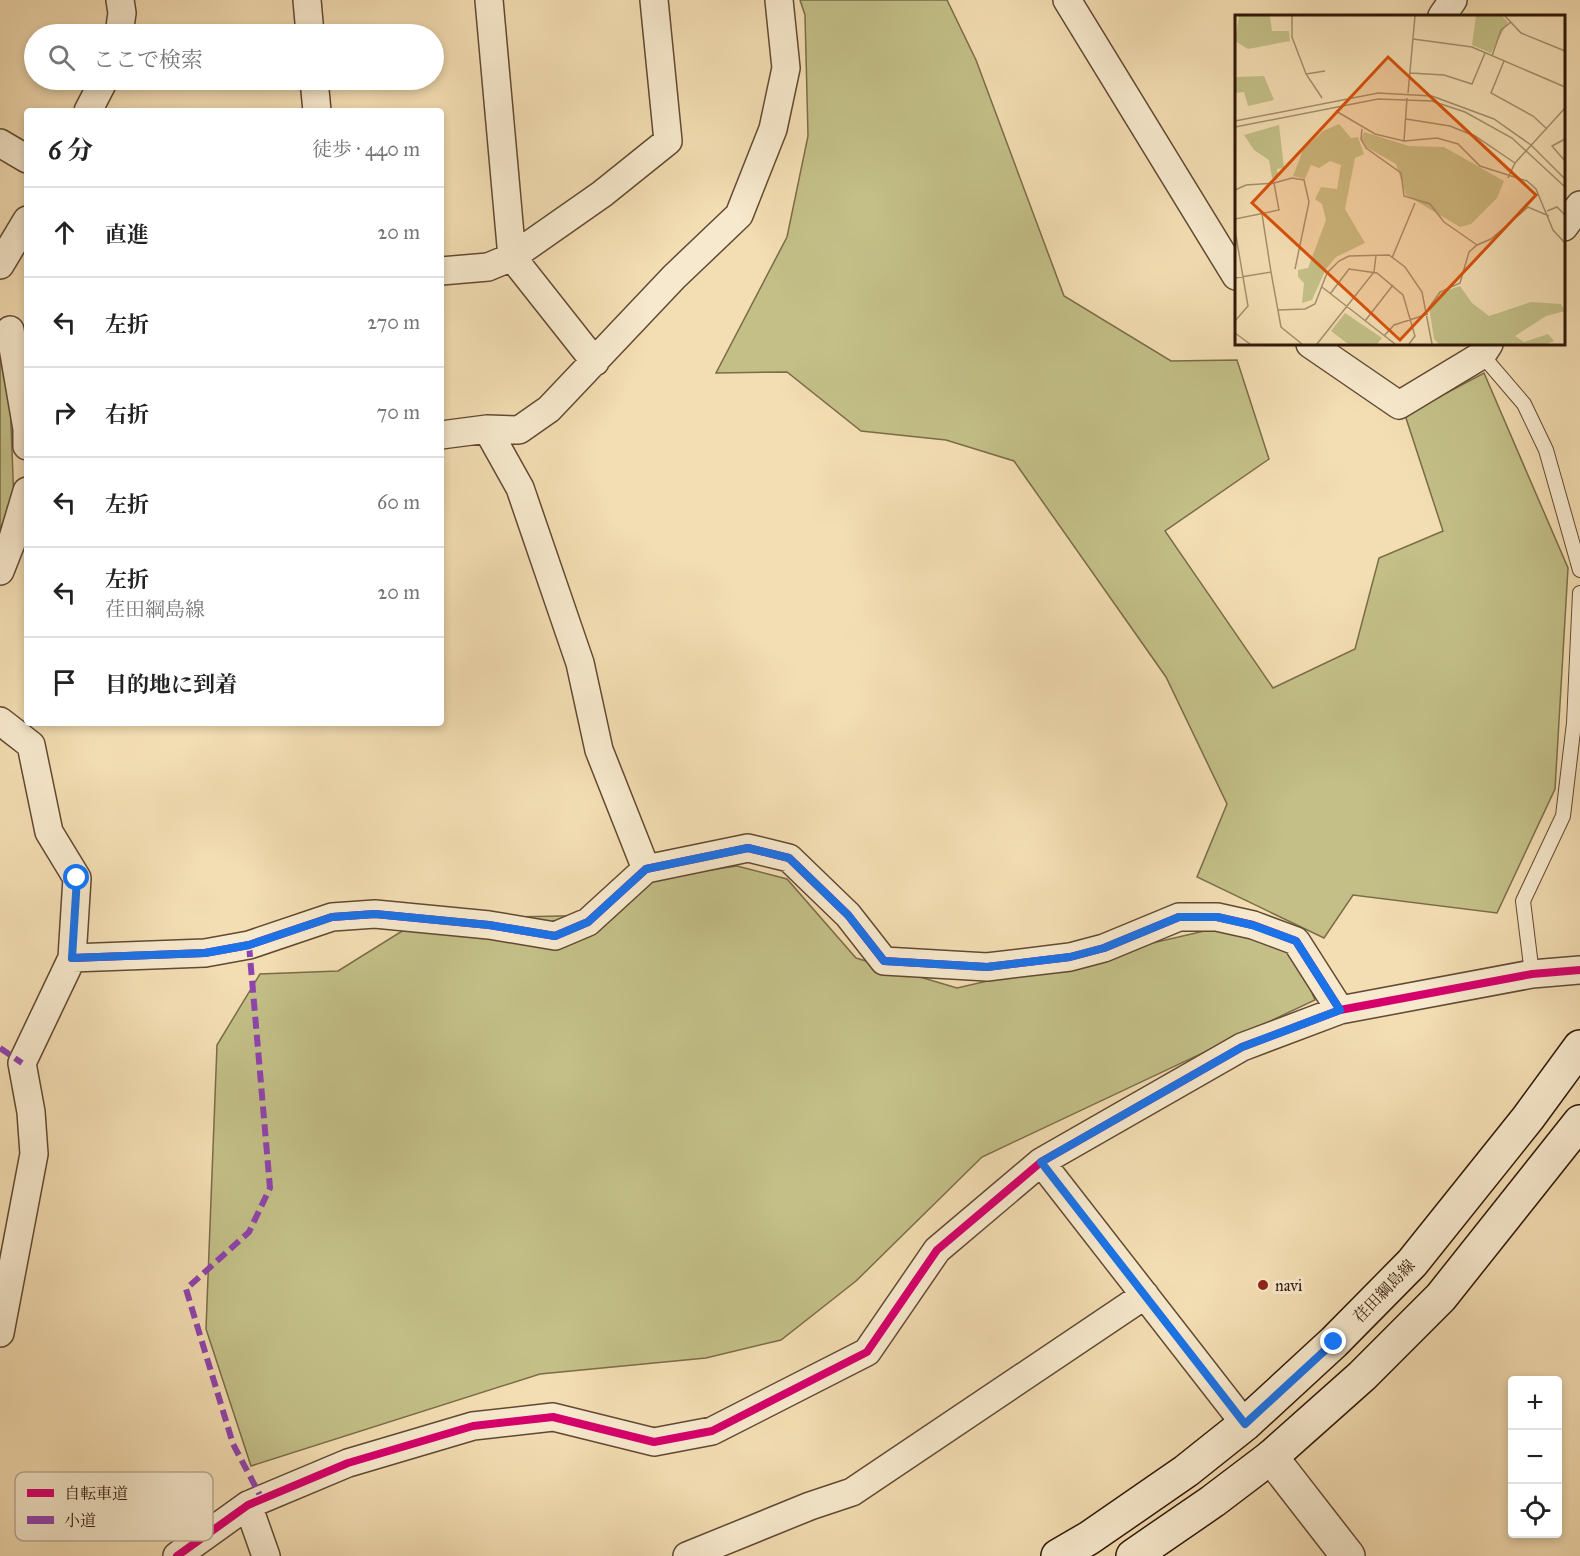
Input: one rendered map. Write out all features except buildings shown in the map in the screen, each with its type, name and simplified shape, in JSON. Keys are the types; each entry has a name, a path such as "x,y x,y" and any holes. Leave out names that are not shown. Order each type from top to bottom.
{"main road":[{"name":"荏田綱島線","path":"1058,1556 1089,1538 1186,1471 1245,1424 1334,1342 1412,1263 1528,1118 1580,1047"},
{"path":"1133,1556 1213,1501 1271,1457 1362,1376 1441,1297 1580,1122"},
{"path":"1271,1457 1348,1556"}],"street":[{"path":"120,0 120,24"},
{"path":"307,0 309,24"},
{"path":"489,0 512,257 595,362"},
{"path":"444,271 488,267 512,257 602,195 668,141 654,0"},
{"path":"444,435 488,429 519,430 549,409 674,277 739,215 773,129 786,68 779,0"},
{"path":"1067,0 1235,274"},
{"path":"1443,15 1453,0"},
{"path":"90,108 99,90"},
{"path":"315,90 317,108"},
{"path":"0,143 24,157"},
{"path":"0,265 24,225"},
{"path":"12,331 24,409"},
{"path":"1311,345 1399,405 1485,349"},
{"path":"488,429 520,488 580,663 599,750 646,869"},
{"path":"0,571 24,501"},
{"path":"0,721 30,745 49,832 77,878 72,958 22,1063 31,1112 34,1154 0,1333"},
{"path":"72,958 205,953 249,945 332,917 375,914 489,925 555,936 588,922 646,869 748,848 789,858 848,915 884,961 987,967 1070,957 1104,948 1179,917 1217,917 1252,925 1296,941 1340,1010"},
{"path":"213,1530 248,1505 348,1463 473,1426 553,1417 654,1442 712,1431 867,1352 937,1250 1041,1162 1242,1047 1340,1010 1532,974 1580,970"},
{"path":"1041,1162 1245,1424"},
{"path":"687,1556 810,1506 852,1492 1145,1295"},
{"path":"248,1505 266,1556"},
{"path":"177,1556 198,1541"}],"lane":[{"path":"1485,349 1524,404 1546,450 1580,570"},
{"path":"1532,974 1523,901 1563,816 1574,723 1580,592"}],"shaded area":[{"path":"800,0 947,0 976,60 1064,296 1171,361 1237,360 1269,459 1165,531 1273,688 1355,649 1379,558 1443,531 1405,415 1484,373 1568,568 1555,789 1497,913 1353,895 1324,938 1197,877 1227,804 1166,677 1014,461 946,440 861,431 787,372 716,373 787,237 808,136 805,15"},
{"path":"0,344 8,349 14,502 0,529"},
{"path":"737,866 787,879 856,958 957,988 1226,926 1291,945 1315,1000 982,1157 856,1281 781,1340 706,1358 540,1374 251,1466 206,1329 217,1045 260,974 338,971 415,923 511,917 610,915 654,878"}],"marked path":[{"path":"249,945 270,1188 249,1232 186,1289 233,1444 262,1499"},
{"path":"0,1048 22,1063"}],"cycle path":[{"path":"72,958 205,953 249,945 332,917 375,914 489,925 555,936 588,922 646,869 748,848 789,858 848,915 884,961 987,967 1070,957 1104,948 1179,917 1217,917 1253,925 1296,941 1340,1010"},
{"path":"213,1530 248,1505 348,1463 473,1426 553,1417 654,1442 712,1431 867,1352 937,1250 1041,1162 1242,1047 1340,1010 1532,974 1580,970"},
{"path":"177,1556 198,1541"}],"place":[{"name":"navi","path":"1263,1285"}],"route":[{"path":"77,878 72,958 205,953 249,945 332,917 375,914 489,925 555,936 588,922 646,869 748,848 789,858 848,915 884,961 987,967 1070,957 1104,948 1179,917 1217,917 1252,925 1296,941 1340,1010 1242,1047 1041,1162 1245,1424 1334,1342"}]}
